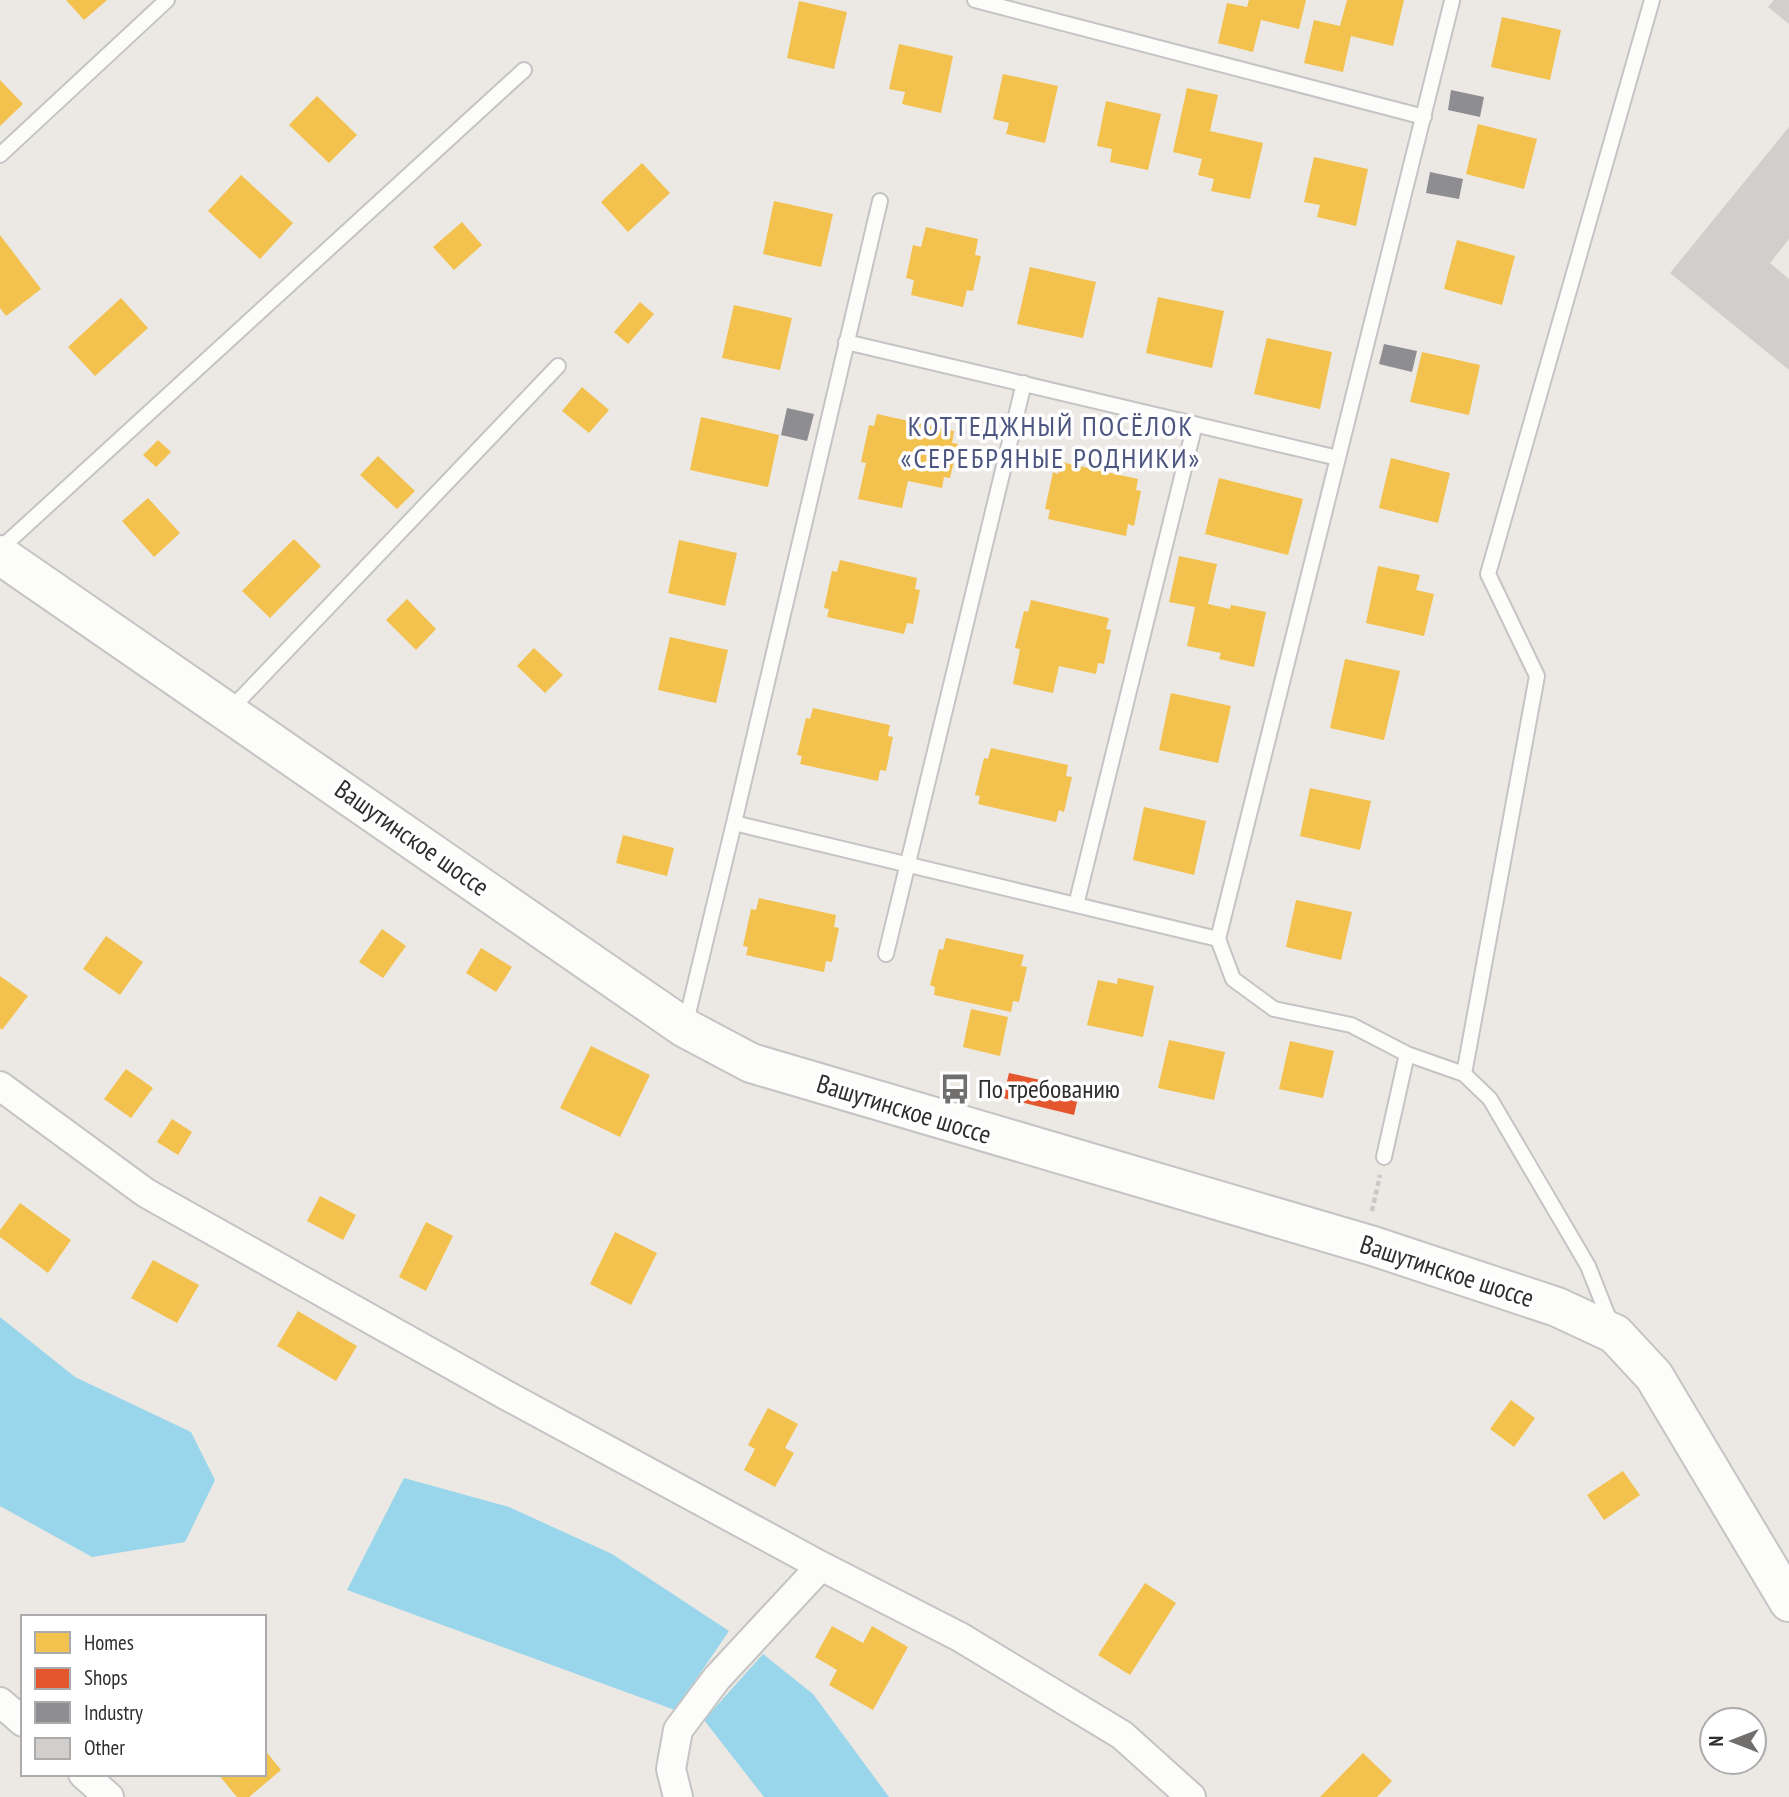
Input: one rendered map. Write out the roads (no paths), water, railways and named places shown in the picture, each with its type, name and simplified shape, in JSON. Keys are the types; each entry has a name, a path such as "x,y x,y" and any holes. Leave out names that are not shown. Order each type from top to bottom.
{"street":[{"name":"Вашутинское шоссе","path":"0,555 685,1028 751,1063 1373,1246 1557,1307 1615,1334 1654,1376 1789,1602"},
{"path":"0,1086 146,1193 492,1387 821,1566 960,1637 1122,1735 1191,1797"},
{"path":"677,1797 671,1769 678,1730 717,1678 821,1566"},
{"path":"0,1702 21,1720"},
{"path":"85,1776 109,1797"}],"lane":[{"path":"0,155 167,0"},
{"path":"975,0 1423,117"},
{"path":"1464,1074 1537,676 1488,574 1652,0"},
{"path":"1452,1 1218,939 1233,979 1274,1009 1352,1025 1407,1054 1464,1074 1490,1099 1588,1266 1615,1334"},
{"path":"0,549 524,70"},
{"path":"685,1028 880,201"},
{"path":"846,342 1338,458"},
{"path":"229,711 558,366"},
{"path":"886,954 1024,383"},
{"path":"1076,905 1195,424"},
{"path":"734,823 1218,939"},
{"path":"1384,1157 1407,1054"}],"water":[{"path":"0,1317 75,1377 191,1432 215,1480 185,1542 92,1557 0,1506"},
{"path":"404,1478 509,1507 612,1554 729,1631 675,1710 347,1590"},
{"path":"763,1654 813,1694 889,1797 764,1797 704,1720"}],"place":[{"name":"По требованию","path":"955,1089"}],"district":[{"name":"КОТТЕДЖНЫЙ ПОСЁЛОК «СЕРЕБРЯНЫЕ РОДНИКИ»","path":"1051,442"}]}
